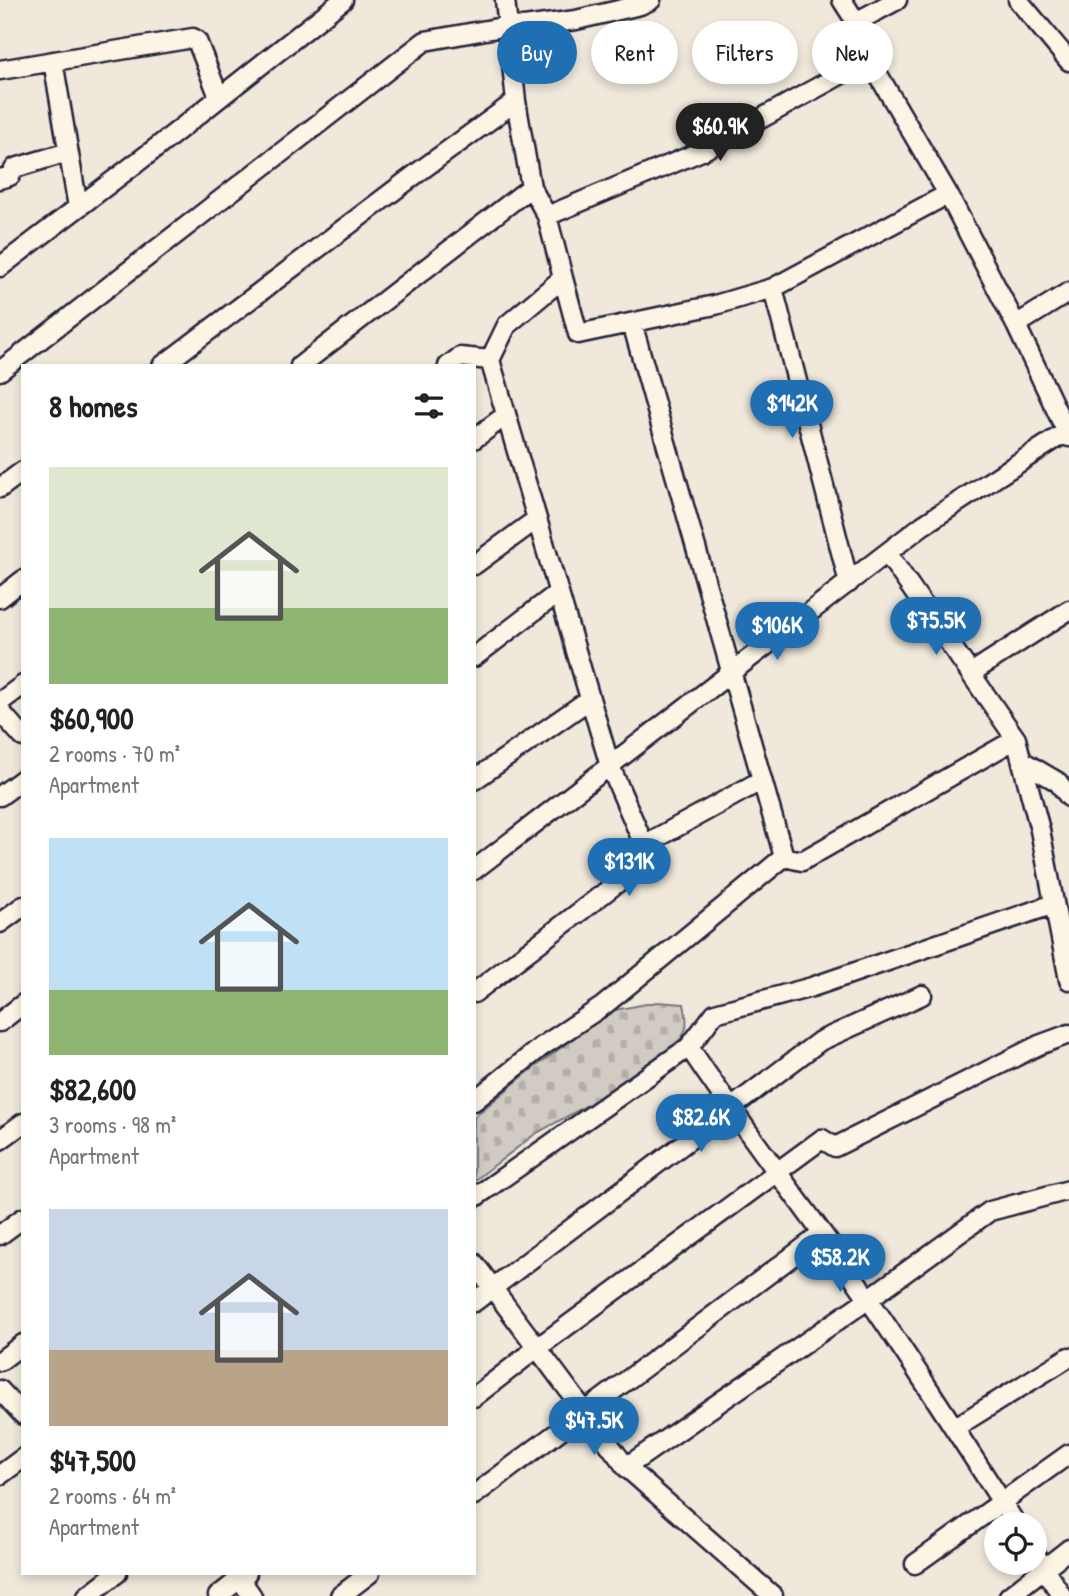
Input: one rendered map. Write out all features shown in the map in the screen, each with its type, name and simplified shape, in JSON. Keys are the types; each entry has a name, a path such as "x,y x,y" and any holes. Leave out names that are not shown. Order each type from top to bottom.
{"street":[{"path":"0,267 343,0"},
{"path":"505,0 507,21"},
{"path":"581,0 583,19"},
{"path":"568,21 640,5 651,0"},
{"path":"842,0 855,21"},
{"path":"858,21 897,0"},
{"path":"1018,0 1069,61"},
{"path":"0,371 425,41 497,28"},
{"path":"0,70 193,38 197,41 219,97"},
{"path":"53,61 78,208"},
{"path":"514,84 531,187 547,216 579,334 715,305 774,288 948,194"},
{"path":"547,216 702,151 824,84"},
{"path":"476,868 923,525 1067,435 1016,325 948,194 884,84"},
{"path":"165,364 516,101"},
{"path":"0,179 10,176 15,168 68,152"},
{"path":"303,364 531,187"},
{"path":"476,991 638,867 644,845 610,766 490,360 507,325 563,278"},
{"path":"774,288 849,583"},
{"path":"1016,325 1069,292"},
{"path":"632,323 784,857"},
{"path":"451,364 460,357 490,360"},
{"path":"476,438 506,415"},
{"path":"0,488 21,472"},
{"path":"476,564 537,519"},
{"path":"887,553 1016,739 1040,830 1069,981"},
{"path":"0,598 21,582"},
{"path":"476,655 559,592"},
{"path":"971,673 1069,610"},
{"path":"0,702 21,686"},
{"path":"476,779 590,699"},
{"path":"0,711 21,735"},
{"path":"784,857 802,861 1016,739"},
{"path":"1022,761 1058,782 1069,797"},
{"path":"0,796 21,780"},
{"path":"644,845 762,780"},
{"path":"476,1099 541,1047 603,1006 784,857"},
{"path":"476,1197 689,1047 715,1013 812,987 1054,904"},
{"path":"0,923 21,907"},
{"path":"476,1301 820,1041 922,995"},
{"path":"0,1022 21,1006"},
{"path":"476,1394 822,1139 835,1147 1039,1045 1069,1034"},
{"path":"689,1047 729,1109 822,1234 1008,1512"},
{"path":"0,1140 21,1124"},
{"path":"626,1467 990,1211 1069,1190"},
{"path":"0,1235 21,1219"},
{"path":"476,1494 822,1234"},
{"path":"476,1266 626,1467 773,1596"},
{"path":"0,1361 21,1345"},
{"path":"954,1428 1069,1357"},
{"path":"0,1390 21,1413"},
{"path":"915,1564 1069,1454"},
{"path":"0,1475 21,1459"},
{"path":"1047,1557 1069,1549"},
{"path":"1047,1573 1062,1596"},
{"path":"88,1596 114,1575"},
{"path":"218,1596 241,1575 252,1596"},
{"path":"340,1596 367,1575"},
{"path":"1009,1596 1026,1575"}],"green space":[{"path":"657,1002 684,1004 686,1026 683,1036 675,1046 595,1101 535,1134 476,1179 476,1115 610,1011"}]}
